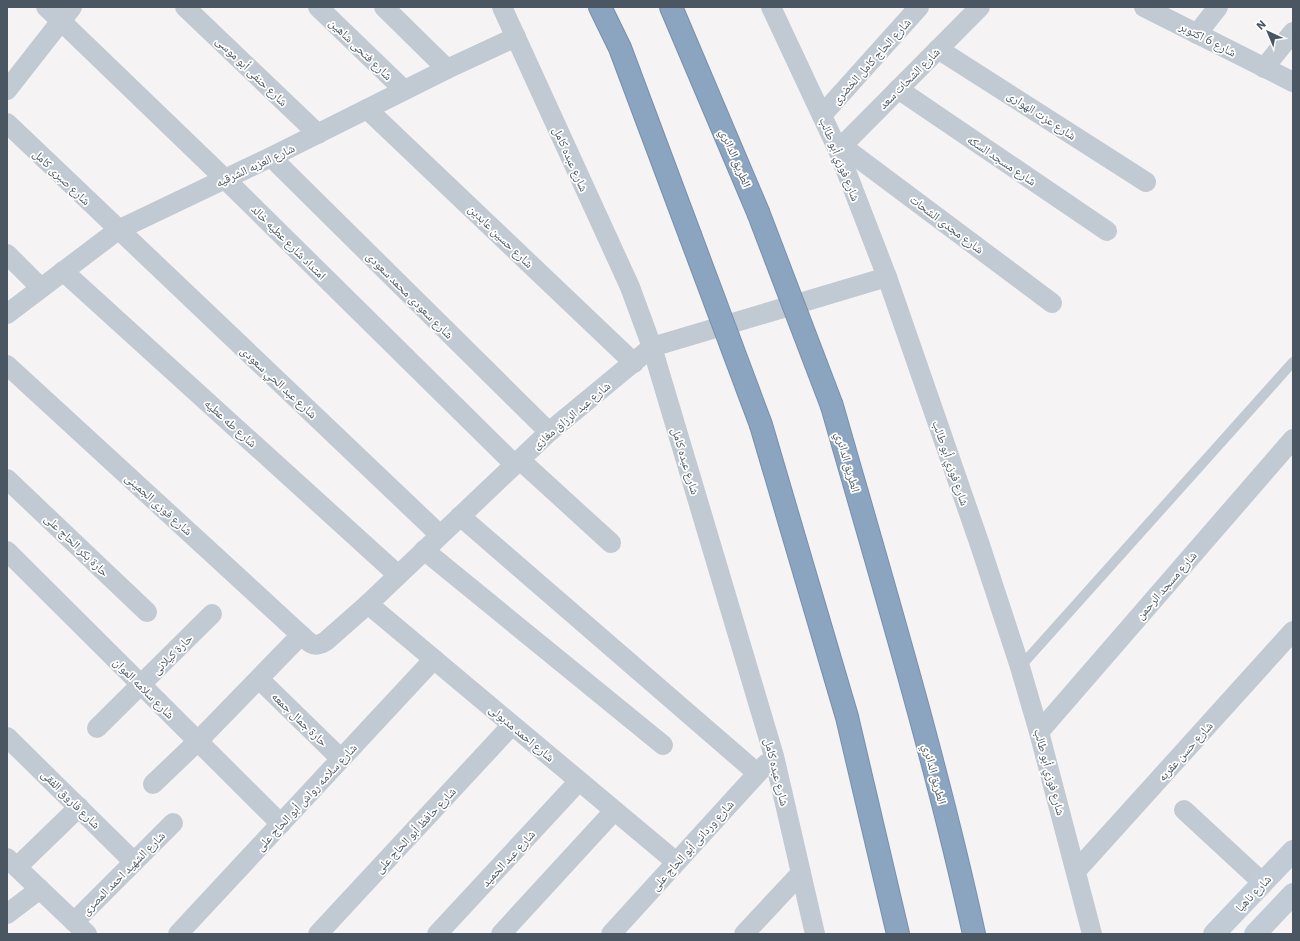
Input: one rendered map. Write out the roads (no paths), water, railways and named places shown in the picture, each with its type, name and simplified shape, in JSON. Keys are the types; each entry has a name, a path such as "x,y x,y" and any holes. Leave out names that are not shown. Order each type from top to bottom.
{"highway":[{"path":"600,7 620,48 761,425 847,717 898,934"},
{"name":"الطريق الدائري","path":"671,7 758,212 832,406 906,667 957,858 974,934"}],"main road":[{"name":"شارع ناهيا","path":"1214,934 1293,851"},
{"path":"1254,934 1291,900"}],"street":[{"name":"امتداد شارع عطيه خالد","path":"46,7 66,14 225,178 517,462 611,544"},
{"name":"شارع حنفى أبو موسى","path":"185,7 318,134"},
{"name":"شارع فتحى شاهين","path":"318,7 404,90"},
{"path":"384,7 447,69"},
{"name":"شارع عبده كامل","path":"502,7 630,287 652,347 774,756 815,934"},
{"name":"شارع الحاج كامل الخضرى","path":"822,115 919,7"},
{"name":"شارع الشحات سعد","path":"840,148 980,7"},
{"name":"شارع 6 اكتوبر","path":"1144,7 1293,82"},
{"path":"1197,34 1218,7"},
{"name":"شارع فوزي أبو طالب","path":"778,11 822,115 840,148 980,545 1020,667 1039,732 1092,934"},
{"path":"7,90 66,14"},
{"path":"1264,68 1293,32"},
{"name":"شارع العزبه الشرقيه","path":"7,314 118,230 318,134 447,69 516,37"},
{"name":"شارع عزت الهوارى","path":"938,49 1146,182"},
{"name":"شارع مسجد السكه","path":"898,89 1107,230"},
{"name":"شارع حسين عابدين","path":"367,109 634,363"},
{"name":"شارع صبرى كامل","path":"7,124 118,230"},
{"name":"شارع مجدى الشحات","path":"840,148 1052,303"},
{"name":"شارع سعودى محمد سعودى","path":"271,157 549,432"},
{"name":"شارع عبد الحي سعودى","path":"118,230 440,535"},
{"path":"7,254 41,288"},
{"name":"شارع طه عطيه","path":"63,271 398,574"},
{"name":"شارع عبد الرزاق مغازى","path":"306,639 315,646 321,644 368,604 549,432 652,347 887,278"},
{"name":"شارع فوزى الجمينى","path":"7,365 306,639"},
{"name":"شارع مسجد الرحمن","path":"1039,732 1293,439"},
{"name":"حارة بكر الحاج على","path":"7,479 147,612"},
{"path":"460,516 757,773"},
{"path":"424,550 662,745"},
{"name":"شارع سلامه الموان","path":"7,551 281,824"},
{"name":"شارع احمد مدبولى","path":"368,604 676,862"},
{"name":"حارة كيلانى","path":"97,728 212,614"},
{"name":"شارع حسن عقربه","path":"1076,871 1293,631"},
{"path":"153,784 259,679 306,639"},
{"name":"شارع سلامه رواش أبو الحاج على","path":"178,934 434,659"},
{"name":"حارة جمال جمعه","path":"259,679 341,759"},
{"name":"شارع حافظ أبو الحاج على","path":"318,934 512,725"},
{"name":"شارع فاروق الفقى","path":"7,737 134,862"},
{"name":"شارع وردانى أبو الحاج على","path":"612,934 774,756"},
{"name":"شارع عبد الحميد","path":"437,934 579,781"},
{"path":"76,929 40,889 12,862 79,807"},
{"path":"1184,810 1263,883"},
{"path":"501,934 614,811"},
{"name":"شارع الشهيد احمد المصرى","path":"76,929 134,862 173,823"},
{"path":"744,934 801,873"},
{"path":"7,914 40,889"}],"lane":[{"path":"1020,667 1293,362"}]}
